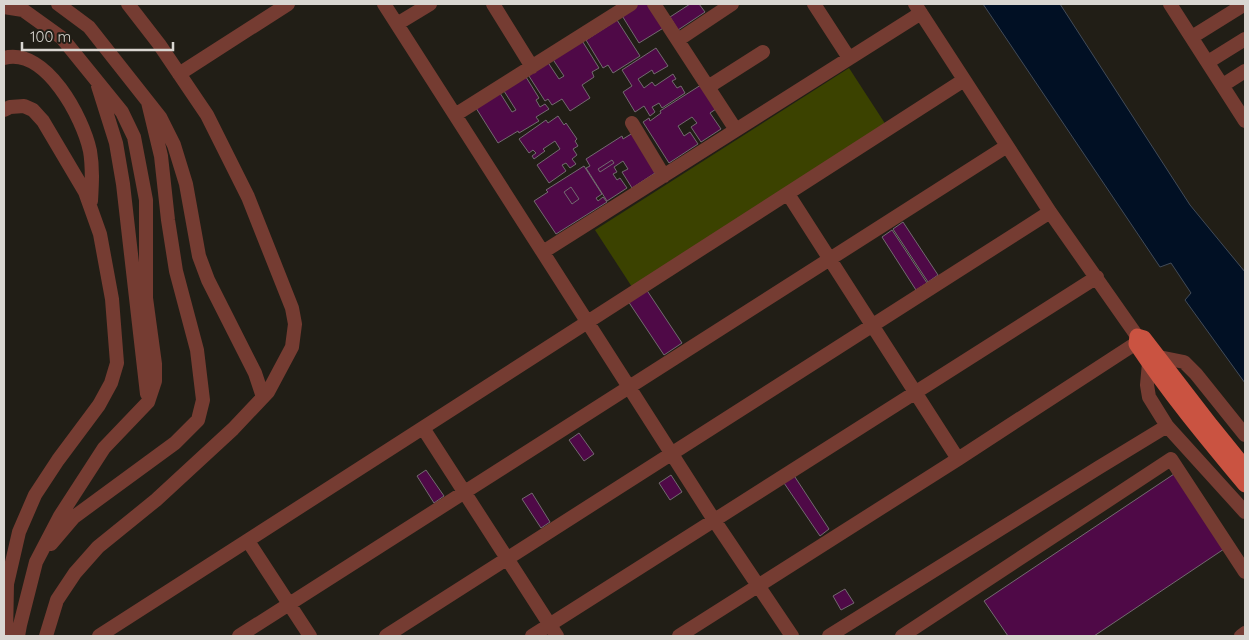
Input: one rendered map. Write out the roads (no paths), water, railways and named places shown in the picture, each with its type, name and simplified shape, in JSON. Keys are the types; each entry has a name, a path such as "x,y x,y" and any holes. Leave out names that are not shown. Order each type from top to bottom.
{"main road":[{"path":"1139,339 1154,360 1184,412 1245,485"},
{"path":"1154,360 1245,466"}],"street":[{"path":"58,4 90,27 160,117 174,145 186,184 198,256 208,280 255,373 263,397"},
{"path":"46,636 57,600 75,573 98,547 156,500 233,429 268,392 292,347 296,324 292,308 248,197 207,115 159,44 128,4"},
{"path":"179,74 288,4"},
{"path":"384,4 671,454 757,587 792,636"},
{"path":"397,24 430,4"},
{"path":"493,4 532,67"},
{"path":"455,115 631,4"},
{"path":"654,4 736,130"},
{"path":"678,40 732,4"},
{"path":"814,4 849,58"},
{"path":"1172,4 1223,85 1243,112"},
{"path":"1192,37 1245,4"},
{"path":"4,7 23,10 62,38 122,112 134,137 146,200 146,298 155,364 155,381 148,402 104,448 60,516 36,562 18,636"},
{"path":"543,252 849,58 918,8 1050,212 1139,339 958,459 679,636"},
{"path":"1208,62 1245,38"},
{"path":"708,87 764,52"},
{"path":"4,58 27,59 44,70 67,97 81,123 90,150 93,171 90,207"},
{"path":"1223,85 1245,71"},
{"path":"96,78 116,143 148,402"},
{"path":"99,636 964,80"},
{"path":"36,562 74,517 175,443 198,420 203,400 197,350 176,272 161,156 148,102"},
{"path":"4,110 10,107 24,106 33,110 43,121 85,192 100,234 112,299 117,363 111,383 99,405 58,460 35,495 20,532 7,584 6,636"},
{"path":"632,123 664,176"},
{"path":"239,636 1007,146"},
{"path":"788,194 958,459"},
{"path":"386,636 1050,212"},
{"path":"532,636 553,631 714,520 1097,277"},
{"path":"1245,435 1196,374 1184,362 1154,360 1147,385 1149,397 1167,426 1245,512"},
{"path":"829,636 1167,426"},
{"path":"422,428 553,631"},
{"path":"902,636 1171,459 1245,572"},
{"path":"248,541 310,636"},
{"path":"1241,636 1245,633"}],"water":[{"path":"983,4 1060,4 1190,205 1245,272 1245,383 1185,300 1191,293 1171,263 1160,267"}]}
